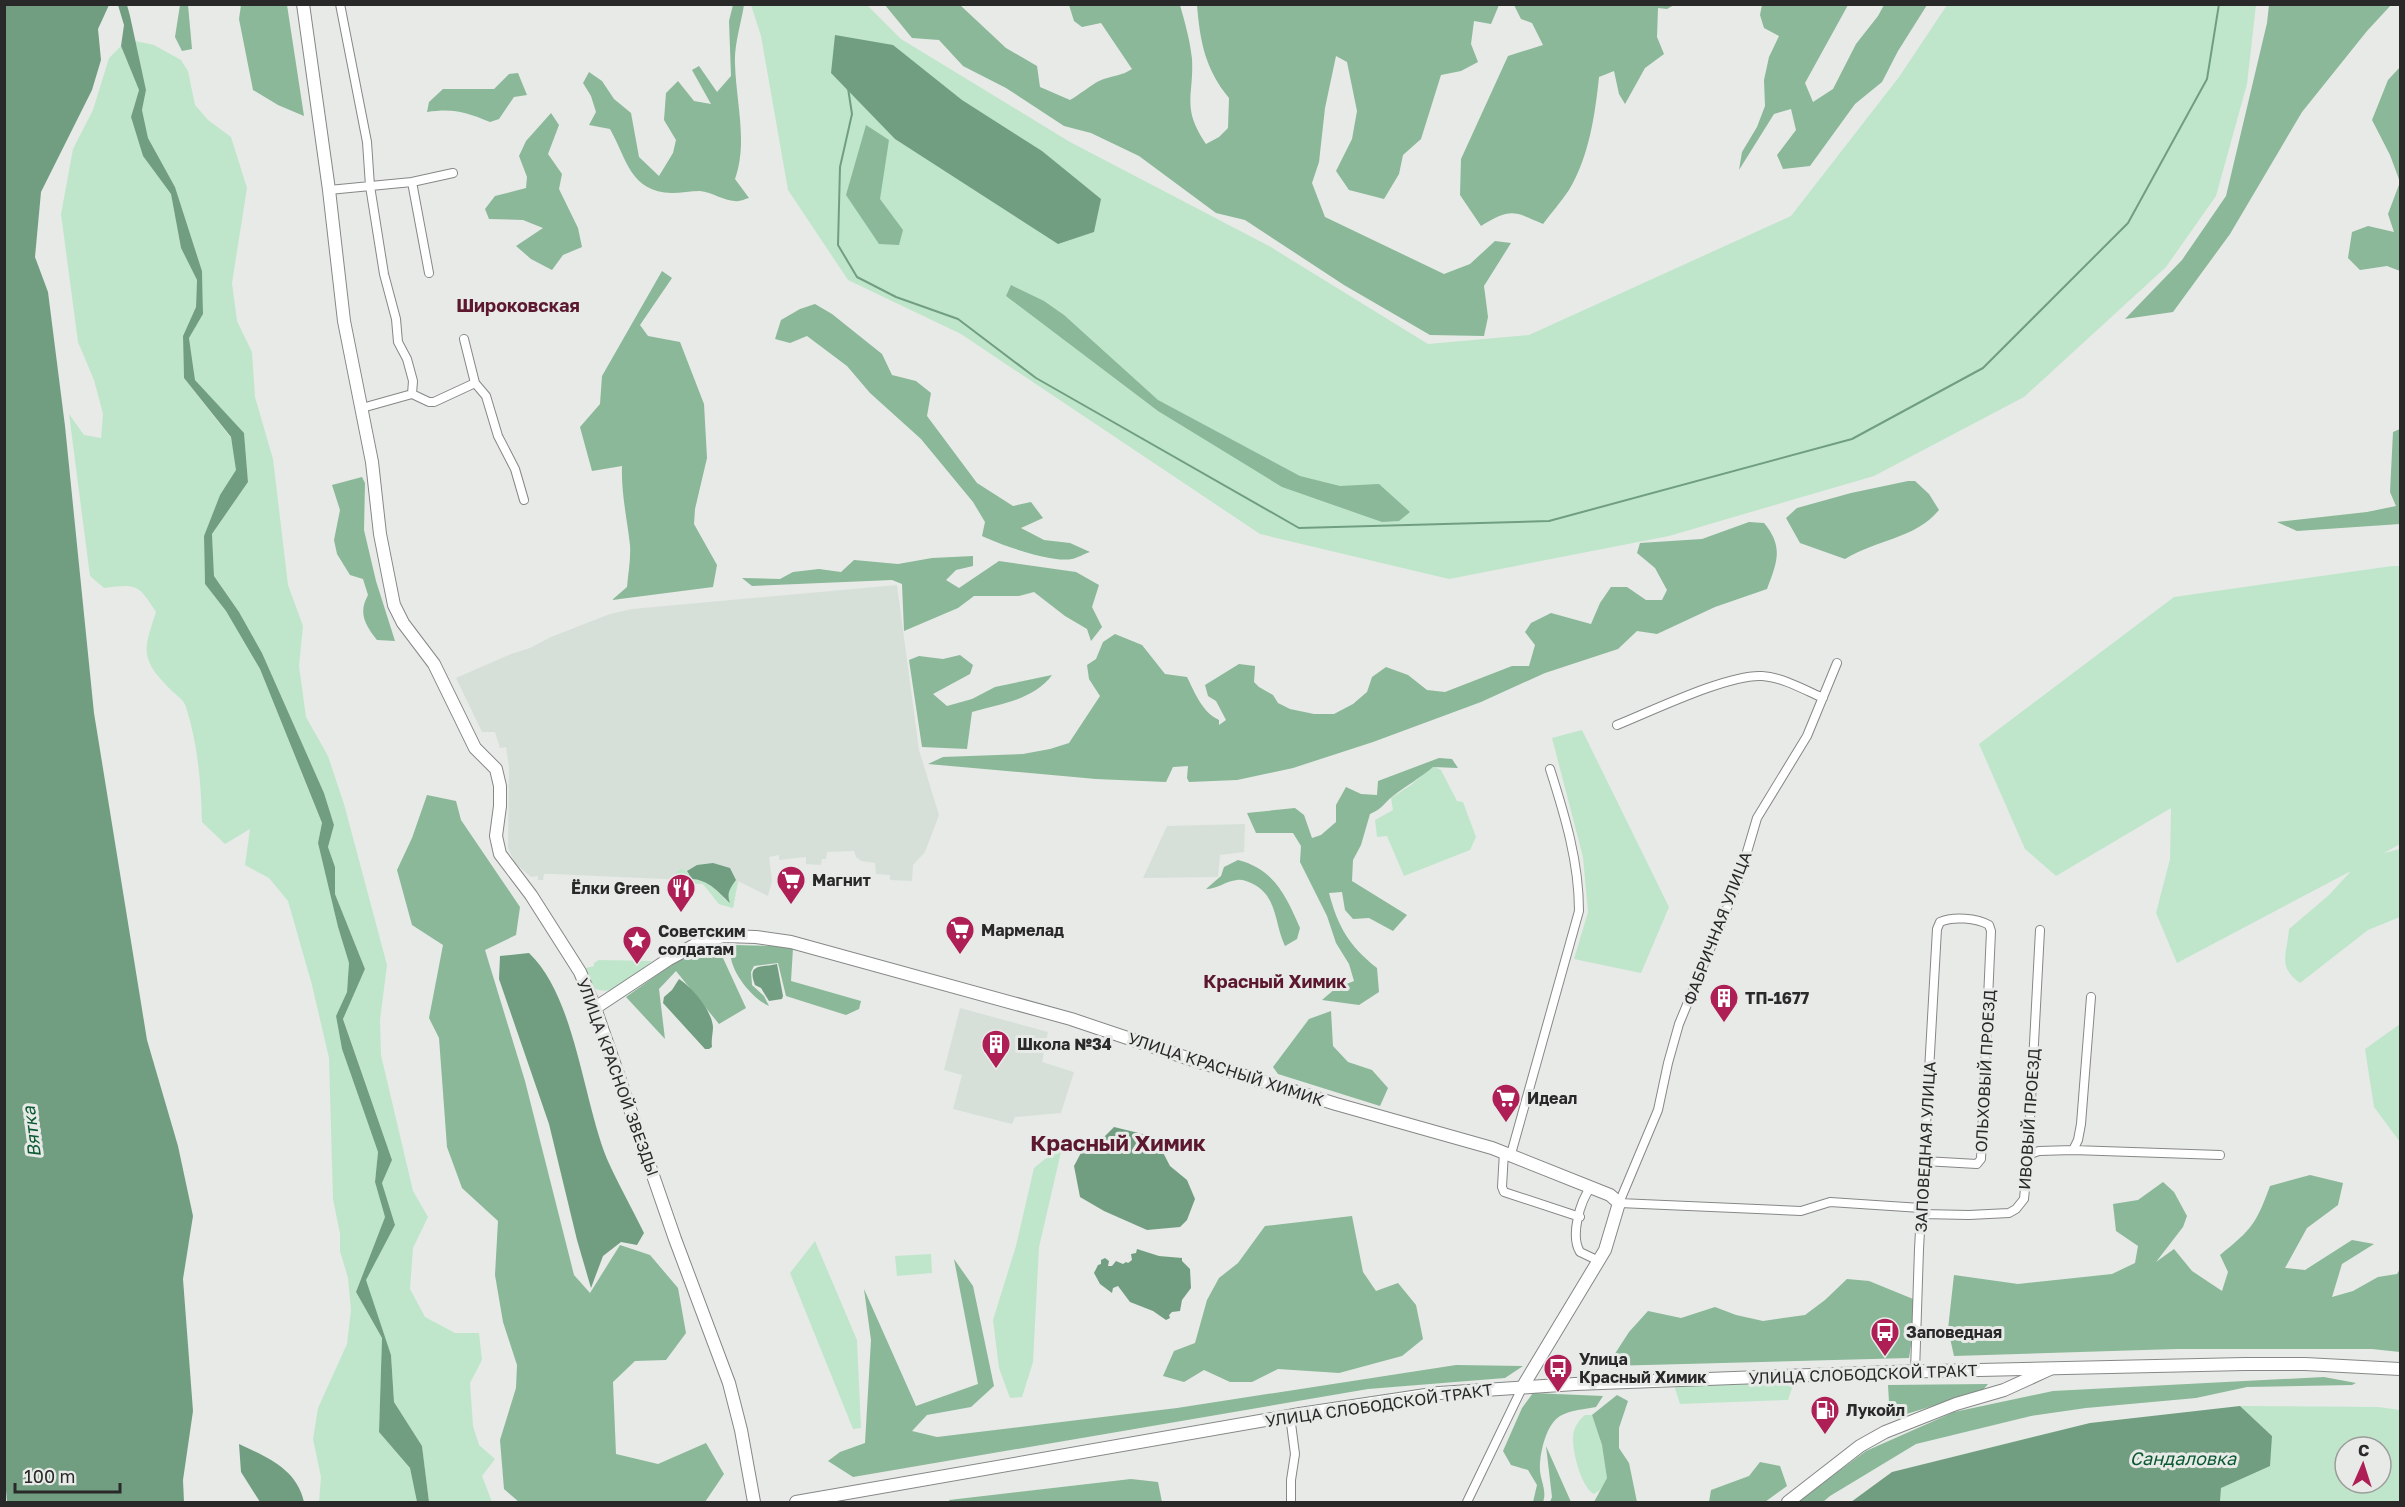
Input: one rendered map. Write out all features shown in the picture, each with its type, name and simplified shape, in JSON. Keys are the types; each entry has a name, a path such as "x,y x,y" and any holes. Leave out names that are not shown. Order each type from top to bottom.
{"street":[{"name":"УЛИЦА КРАСНОЙ ЗВЕЗДЫ","path":"303,4 329,190 344,321 372,462 380,534 394,605 403,623 434,664 475,748 496,769 500,786 496,836 500,854 531,895 580,972 595,1008 675,1239 729,1383 741,1430 754,1503"},
{"path":"340,4 367,142 370,186 384,274 396,319 398,342 407,359 413,381 412,394"},
{"path":"329,190 412,182 453,173"},
{"path":"412,182 429,273"},
{"path":"464,339 475,383 486,396 498,436 514,469 524,500"},
{"path":"362,408 412,394 434,402 475,383"},
{"name":"ФАБРИЧНАЯ УЛИЦА","path":"1619,1203 1658,1110 1679,1024 1739,879 1757,818 1807,736 1837,663"},
{"path":"1617,725 1708,689 1751,676 1769,676 1823,698"},
{"path":"1550,769 1570,833 1579,911 1508,1153 1502,1186 1505,1193 1580,1217"},
{"name":"ОЛЬХОВЫЙ ПРОЕЗД","path":"1924,1161 1977,1164 1981,1159 1991,931 1989,925 1982,921 1947,919 1940,922"},
{"name":"ЗАПОВЕДНАЯ УЛИЦА","path":"1915,1372 1921,1211 1937,929 1940,922"},
{"name":"ИВОВЫЙ ПРОЕЗД","path":"1921,1211 1984,1215 2008,1213 2016,1209 2026,1191 2040,930"},
{"name":"УЛИЦА КРАСНЫЙ ХИМИК","path":"595,1008 669,959 704,940 724,936 775,939 833,952 1071,1019 1193,1060 1508,1153 1610,1195 1619,1203"},
{"path":"2073,1150 2078,1140 2081,1124 2091,997"},
{"path":"2028,1157 2039,1151 2073,1150 2220,1155"},
{"path":"1591,1187 1584,1196 1576,1240 1577,1248 1583,1254 1599,1261"},
{"path":"1467,1503 1523,1386 1599,1261 1613,1227 1619,1203 1801,1211 1830,1202 1921,1211"},
{"name":"УЛИЦА СЛОБОДСКОЙ ТРАКТ","path":"796,1503 1290,1416 1439,1393 1523,1386 1915,1372 2285,1364 2400,1369"},
{"path":"1788,1503 1860,1446 1885,1432 1956,1404 2004,1390 2050,1369"},
{"path":"1290,1416 1295,1454 1291,1480 1291,1503"}],"shaded area":[{"path":"180,5 188,5 192,49 182,51 175,37"},
{"path":"241,5 287,5 304,116 278,105 253,90 239,19"},
{"path":"733,5 744,5 735,57 741,151 735,179 749,198 731,201 704,192 672,193 647,187 632,172 610,129 589,125 596,112 591,96 583,83 589,72 602,81 614,99 631,113 639,157 659,176 673,153 676,140 664,120 666,93 678,81 694,101 711,104 692,70 699,66 717,92 731,76 729,21"},
{"path":"751,5 867,5 901,39 1070,142 1269,246 1428,344 1529,335 1791,216 1899,77 1947,5 2256,5 2247,84 2216,196 2166,267 2024,397 1874,476 1669,536 1449,579 1260,534 961,334 848,280 788,190 761,36"},
{"path":"885,5 960,5 1006,48 1037,66 1040,87 1070,100 1099,81 1132,69 1101,23 1082,27 1074,21 1069,5 1180,5 1192,59 1191,111 1198,131 1206,144 1219,137 1228,128 1229,98 1214,76 1205,54 1197,5 1499,5 1491,24 1474,21 1471,44 1478,62 1461,71 1441,75 1421,139 1403,155 1399,174 1384,199 1349,190 1336,171 1352,139 1357,111 1347,62 1336,56 1325,108 1319,162 1312,183 1325,217 1444,274 1470,264 1495,241 1511,243 1484,286 1488,317 1484,336 1430,335 1344,285 1245,220 1216,213 1139,156 1091,133 1064,126 1006,88 963,66 939,40 912,38"},
{"path":"1514,5 1674,5 1667,9 1658,8 1657,37 1664,54 1645,68 1625,104 1619,94 1614,71 1599,77 1593,121 1582,164 1569,190 1543,224 1511,213 1481,226 1460,195 1461,159 1508,56 1543,45 1532,23 1521,19"},
{"path":"1762,5 1848,5 1805,83 1813,102 1833,89 1856,44 1884,5 1927,5 1898,51 1882,82 1855,104 1810,166 1783,169 1777,155 1796,130 1791,109 1774,114 1739,170 1742,152 1757,127 1765,106 1764,80 1769,57 1779,36 1764,28 1760,15"},
{"path":"2269,5 2391,5 2367,31 2302,112 2230,234 2173,312 2125,319 2182,260 2226,196 2267,23"},
{"path":"135,41 154,45 181,60 188,71 195,105 208,120 231,137 247,188 232,283 237,321 252,352 255,397 273,459 288,585 303,626 299,666 306,717 328,756 344,804 387,965 380,1020 381,1055 413,1191 428,1217 413,1248 410,1289 425,1317 455,1333 479,1333 482,1360 470,1383 473,1426 479,1445 495,1459 482,1476 492,1502 429,1502 422,1446 394,1402 391,1355 365,1280 395,1225 382,1183 392,1160 343,1018 365,969 335,894 335,867 328,847 334,825 324,793 262,653 239,612 214,576 212,534 248,482 244,434 195,380 189,338 203,314 202,271 175,187 148,138 142,110 146,90"},
{"path":"121,46 139,90 131,117 143,156 171,194 181,248 197,280 196,307 183,336 184,378 231,438 237,470 220,495 204,536 205,584 226,611 260,669 322,824 318,843 349,963 347,992 336,1016 342,1049 378,1152 375,1182 385,1217 356,1292 382,1338 379,1432 410,1468 417,1502 319,1502 321,1477 313,1439 318,1408 347,1344 351,1310 348,1278 340,1251 340,1234 333,1199 329,1058 312,985 288,901 269,878 245,865 250,829 225,844 202,822 198,764 186,707 154,670 147,654 148,636 156,612 136,588 124,586 104,588 90,576 69,414 84,435 101,438 103,414 94,380 78,342 61,214 73,149 93,110 109,58"},
{"path":"2400,67 2400,182 2390,155 2372,120 2388,80"},
{"path":"518,73 527,95 514,97 499,119 490,122 459,112 444,110 427,112 429,102 443,89 494,89 509,74"},
{"path":"551,113 559,125 548,154 562,174 559,189 578,228 582,247 563,255 552,270 531,259 516,246 543,228 523,220 489,219 485,209 495,196 526,188 527,177 519,156 526,141"},
{"path":"866,125 889,140 880,199 903,230 899,245 879,244 846,195"},
{"path":"2400,182 2400,271 2387,266 2360,270 2348,258 2352,232 2368,226 2394,232 2388,214"},
{"path":"662,271 672,278 640,325 648,336 680,342 704,404 707,458 695,509 694,524 717,565 713,587 612,600 627,587 630,561 622,466 592,471 580,427 600,404 602,376"},
{"path":"1011,285 1044,301 1064,315 1158,400 1300,476 1340,486 1379,484 1410,512 1399,521 1382,522 1282,487 1158,411 1006,296"},
{"path":"815,304 832,314 882,354 892,375 916,381 931,393 927,416 977,483 1013,506 1031,502 1043,518 1021,528 1044,540 1070,543 1090,552 1063,560 1039,556 982,536 985,522 973,502 921,439 870,393 847,366 807,336 790,343 775,339 781,320 800,309"},
{"path":"2400,429 2400,524 2297,531 2277,522 2367,512 2396,506 2390,492 2393,432"},
{"path":"362,477 365,483 364,530 376,581 395,641 377,640 369,629 363,613 368,595 363,579 350,575 337,554 334,540 340,510 332,485"},
{"path":"1915,481 1929,494 1939,510 1929,520 1907,533 1845,559 1800,543 1786,518 1797,508 1851,493"},
{"path":"1749,522 1764,523 1776,547 1776,563 1767,589 1715,607 1657,634 1637,631 1618,649 1545,673 1481,702 1373,742 1293,768 1237,780 1189,782 1188,766 1173,767 1166,782 1096,779 928,764 943,757 1023,754 1069,743 1100,696 1089,679 1087,665 1096,659 1103,642 1115,634 1142,645 1165,674 1187,677 1200,702 1213,717 1219,720 1219,725 1226,720 1216,701 1208,696 1205,685 1239,664 1255,666 1254,682 1273,695 1278,703 1290,709 1314,714 1334,714 1353,704 1367,692 1372,677 1386,667 1408,675 1427,690 1445,692 1512,666 1529,666 1535,645 1525,632 1531,623 1551,613 1591,624 1600,603 1611,587 1627,587 1646,600 1662,600 1667,590 1655,568 1637,553 1640,543 1702,539"},
{"path":"973,556 973,566 956,570 946,580 959,588 999,561 1076,572 1099,585 1092,607 1102,627 1091,641 1087,629 1065,616 1034,592 1019,596 974,596 958,608 904,631 902,584 892,580 752,586 742,578 780,579 793,572 819,569 841,572 854,560 898,564 932,558"},
{"path":"2400,566 2400,844 2384,853 2400,849 2400,917 2368,930 2300,983 2293,977 2288,971 2285,959 2289,929 2329,895 2351,871 2177,963 2156,913 2170,859 2171,808 2056,876 2025,849 1979,744 2174,597"},
{"path":"897,585 919,750 939,815 925,852 913,865 912,881 890,880 890,875 876,874 875,863 861,861 856,857 854,851 827,852 826,859 822,859 821,865 806,864 806,857 779,860 779,855 769,857 772,881 768,896 738,881 733,908 719,904 703,884 691,884 685,880 544,874 543,880 538,880 538,876 531,877 515,863 508,848 509,767 506,747 500,748 495,732 482,732 456,678 551,637 610,614 632,609"},
{"path":"960,655 973,665 970,674 933,694 947,706 972,699 995,687 1052,675 1045,683 1026,696 972,712 967,749 922,747 909,660 919,656 943,659"},
{"path":"1582,730 1669,907 1641,973 1574,959 1588,912 1583,857 1552,738"},
{"path":"1439,758 1452,759 1458,768 1433,767 1370,814 1361,845 1353,860 1352,881 1407,915 1393,931 1369,918 1353,919 1345,910 1342,892 1329,893 1336,916 1346,935 1359,952 1377,968 1379,992 1359,1005 1322,1000 1336,988 1354,981 1349,964 1336,943 1327,916 1300,862 1301,846 1293,833 1256,833 1247,813 1295,808 1304,815 1312,838 1321,835 1336,822 1336,805 1346,787 1361,794 1377,795 1378,781"},
{"path":"1433,766 1441,770 1457,801 1463,802 1476,837 1470,850 1404,876 1387,836 1377,837 1375,820 1393,810 1391,798"},
{"path":"427,795 456,801 461,820 520,907 516,935 485,950 525,1081 574,1275 590,1293 620,1245 650,1255 678,1288 686,1333 666,1360 635,1361 613,1382 616,1454 658,1464 706,1443 724,1474 705,1502 519,1502 504,1489 500,1440 516,1388 517,1365 503,1322 495,1275 498,1221 462,1188 447,1147 439,1038 429,1018 443,945 412,925 397,870 412,838"},
{"path":"1245,824 1244,852 1220,855 1218,877 1143,878 1167,826"},
{"path":"1238,860 1261,870 1277,885 1300,928 1297,939 1285,946 1271,902 1260,888 1251,883 1237,880 1206,889 1221,876 1224,867"},
{"path":"681,869 685,870 692,879 712,887 728,902 730,885 738,881 733,908 719,904 703,884 679,879 676,872"},
{"path":"717,945 746,1008 719,1024 676,971 659,989 665,1039 626,997 695,948"},
{"path":"732,945 793,948 791,981 861,1001 859,1009 846,1015 786,996 778,963 754,966 751,972 752,985 764,996 769,1006 754,996 735,971 732,962"},
{"path":"599,960 652,961 625,983 610,990 602,990 594,988 586,968 594,966 594,963"},
{"path":"960,1008 1048,1032 1042,1062 1074,1072 1061,1113 1015,1117 1012,1124 953,1109 962,1075 944,1070"},
{"path":"1331,1011 1333,1046 1348,1062 1372,1070 1388,1088 1380,1106 1278,1074 1273,1067 1309,1019"},
{"path":"2400,1024 2400,1142 2374,1107 2365,1049"},
{"path":"1061,1152 1039,1247 1033,1362 1022,1397 1010,1398 999,1368 993,1320 1016,1246 1034,1168 1045,1159"},
{"path":"2310,1175 2343,1183 2338,1205 2307,1228 2285,1268 2305,1270 2352,1240 2374,1244 2342,1264 2332,1297 2353,1291 2378,1277 2397,1274 2400,1269 2400,1352 2372,1349 2176,1349 1954,1356 1948,1329 1954,1275 2018,1284 2112,1274 2135,1263 2138,1246 2116,1231 2113,1204 2138,1200 2163,1182 2174,1192 2187,1216 2183,1227 2156,1262 2174,1249 2192,1271 2222,1291 2228,1272 2220,1255 2252,1225 2270,1186"},
{"path":"1352,1216 1363,1272 1376,1291 1398,1283 1416,1305 1423,1339 1402,1356 1339,1373 1278,1369 1252,1382 1230,1382 1204,1370 1184,1382 1163,1376 1174,1351 1195,1343 1207,1300 1219,1278 1238,1263 1265,1226"},
{"path":"815,1241 857,1340 861,1428 853,1429 790,1273"},
{"path":"931,1254 932,1273 897,1276 895,1256"},
{"path":"954,1259 973,1286 994,1386 971,1407 927,1415 912,1431 937,1437 1177,1408 1456,1365 1523,1366 1505,1378 1368,1389 853,1477 828,1461 840,1452 865,1443 871,1340 864,1289 916,1406 978,1384"},
{"path":"1847,1279 1869,1281 1918,1301 1909,1358 1607,1366 1629,1332 1648,1311 1681,1318 1715,1307 1763,1321 1805,1315"},
{"path":"2324,1377 2356,1383 2352,1385 2247,1387 2196,1398 2086,1408 2031,1416 1916,1444 1823,1502 1797,1502 1866,1451 1954,1412 2053,1391"},
{"path":"1794,1382 1788,1400 1680,1404 1674,1385"},
{"path":"1988,1384 1982,1391 1890,1419 1888,1385"},
{"path":"1533,1393 1603,1396 1596,1407 1560,1416 1547,1433 1540,1471 1543,1502 1533,1502 1537,1485 1528,1470 1511,1465 1503,1451 1522,1408"},
{"path":"1617,1395 1628,1401 1619,1428 1619,1448 1629,1463 1637,1502 1594,1502 1607,1478 1602,1445 1592,1415"},
{"path":"2240,1406 2378,1407 2400,1410 2400,1502 2220,1502 2221,1488 2272,1436"},
{"path":"1585,1415 1592,1415 1603,1448 1608,1473 1606,1483 1594,1494 1581,1477 1573,1443 1575,1427"},
{"path":"1546,1446 1571,1502 1550,1502 1552,1497"},
{"path":"1760,1462 1780,1466 1787,1486 1765,1502 1709,1502 1711,1490 1749,1476"},
{"path":"1131,1479 1158,1482 1162,1502 950,1502 949,1500"}],"water":[{"name":"Вятка","path":"4,5 109,5 98,29 101,60 92,90 41,192 35,257 48,292 65,426 94,713 147,1040 178,1146 193,1216 183,1279 193,1411 183,1480 184,1502 7,1502 4,1468"},
{"path":"118,5 127,5 130,16 146,90 142,110 148,138 175,187 202,271 203,314 189,338 195,380 244,433 248,482 212,534 214,576 239,612 262,653 324,793 334,825 328,847 335,867 335,894 365,969 343,1019 392,1160 382,1183 395,1225 366,1280 391,1355 394,1402 422,1446 429,1502 417,1502 410,1468 379,1432 382,1338 356,1292 385,1217 375,1182 378,1152 342,1049 336,1016 347,992 349,963 318,843 322,823 260,669 226,611 205,584 204,536 220,495 236,470 231,437 184,378 183,336 196,307 197,280 181,248 171,194 143,156 131,117 139,90 121,46 124,25"},
{"path":"835,35 893,45 962,100 1042,151 1101,199 1094,232 1058,244 895,139 831,73"},
{"path":"713,863 730,868 736,880 729,893 730,903 708,884 692,879 687,871 697,865"},
{"path":"529,953 545,972 557,995 568,1022 607,1159 644,1233 637,1245 621,1242 603,1256 591,1288 549,1124 499,979 500,956"},
{"path":"777,964 783,996 782,999 769,1001 761,988 755,985 753,973 757,967"},
{"path":"679,979 696,994 712,1021 712,1047 709,1049 705,1049 663,1003 664,997"},
{"path":"1114,1127 1155,1137 1170,1166 1187,1180 1195,1199 1187,1220 1180,1227 1147,1230 1104,1211 1080,1197 1074,1166 1083,1149 1101,1140"},
{"path":"1137,1249 1159,1256 1182,1258 1190,1269 1191,1288 1182,1300 1180,1311 1172,1312 1169,1315 1170,1318 1166,1320 1153,1311 1130,1302 1118,1286 1113,1288 1112,1293 1100,1284 1094,1273 1101,1264 1101,1260 1105,1258 1109,1261 1108,1266 1112,1266 1116,1261 1123,1264 1128,1263 1132,1260 1131,1254 1136,1253"},
{"name":"Сандаловка","path":"2240,1406 2272,1436 2270,1466 2221,1488 2220,1502 1851,1502 1892,1472 2090,1423"},
{"path":"239,1444 270,1459 288,1473 295,1481 304,1502 260,1502 241,1472"}],"waterway":[{"path":"848,88 852,114 840,167 838,245 857,277 896,297 958,319 1036,378 1299,528 1549,521 1852,439 1983,368 2128,223 2207,79 2219,4"}],"place":[{"name":"Магнит","path":"791,906"},
{"name":"Ёлки Green","path":"681,914"},
{"name":"Мармелад","path":"960,956"},
{"name":"Советским солдатам","path":"637,966"},
{"name":"ТП-1677","path":"1724,1024"},
{"name":"Школа №34","path":"996,1070"},
{"name":"Идеал","path":"1506,1124"},
{"name":"Заповедная","path":"1885,1358"},
{"name":"Улица Красный Химик","path":"1558,1394"},
{"name":"Лукойл","path":"1825,1436"}],"district":[{"name":"Широковская","path":"518,305"},
{"name":"Красный Химик","path":"1275,981"},
{"name":"Красный Химик","path":"1118,1142"}]}
